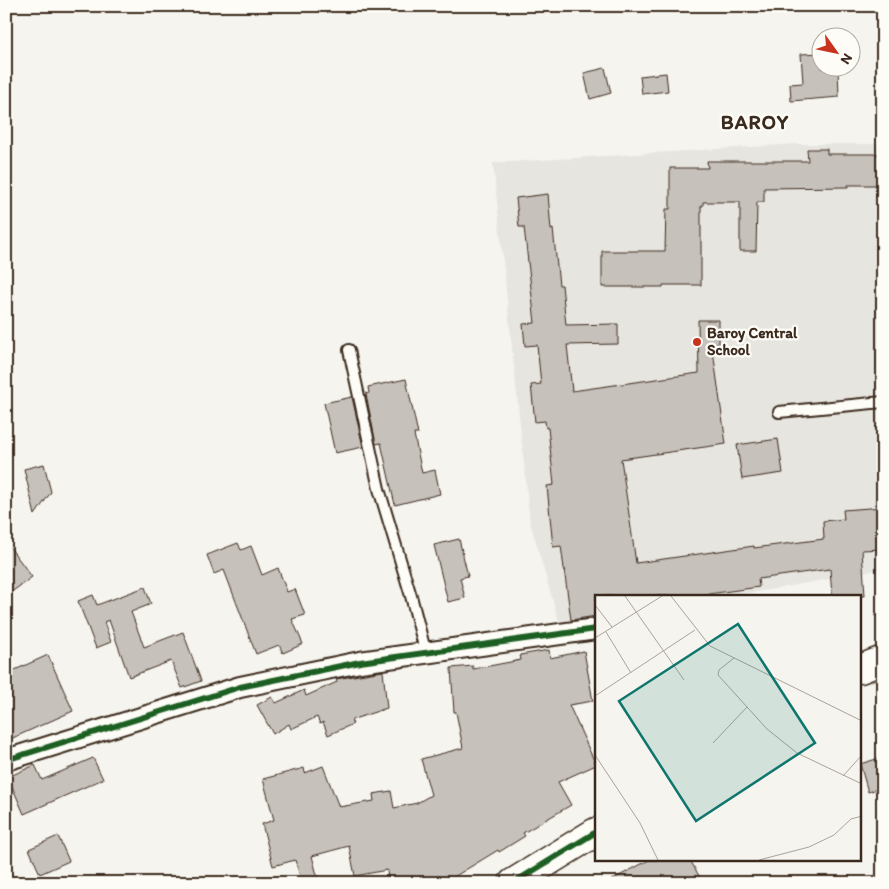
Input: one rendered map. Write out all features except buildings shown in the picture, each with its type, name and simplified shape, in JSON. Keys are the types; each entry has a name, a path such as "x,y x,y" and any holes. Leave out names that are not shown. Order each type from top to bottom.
{"street":[{"path":"6,760 240,687 360,662 595,629"},
{"path":"862,668 883,660"},
{"path":"513,883 595,833"}],"lane":[{"path":"348,350 379,489 426,654"},
{"path":"779,412 883,402"}],"shaded area":[{"name":"Baroy Central School","path":"796,144 883,144 883,569 740,595 595,595 595,622 561,629 530,522 493,163"}],"cycle path":[{"path":"6,760 240,687 360,662 595,629"},
{"path":"513,883 595,833"}],"place":[{"name":"Baroy Central School","path":"697,342"}],"district":[{"name":"BAROY","path":"755,122"}]}
